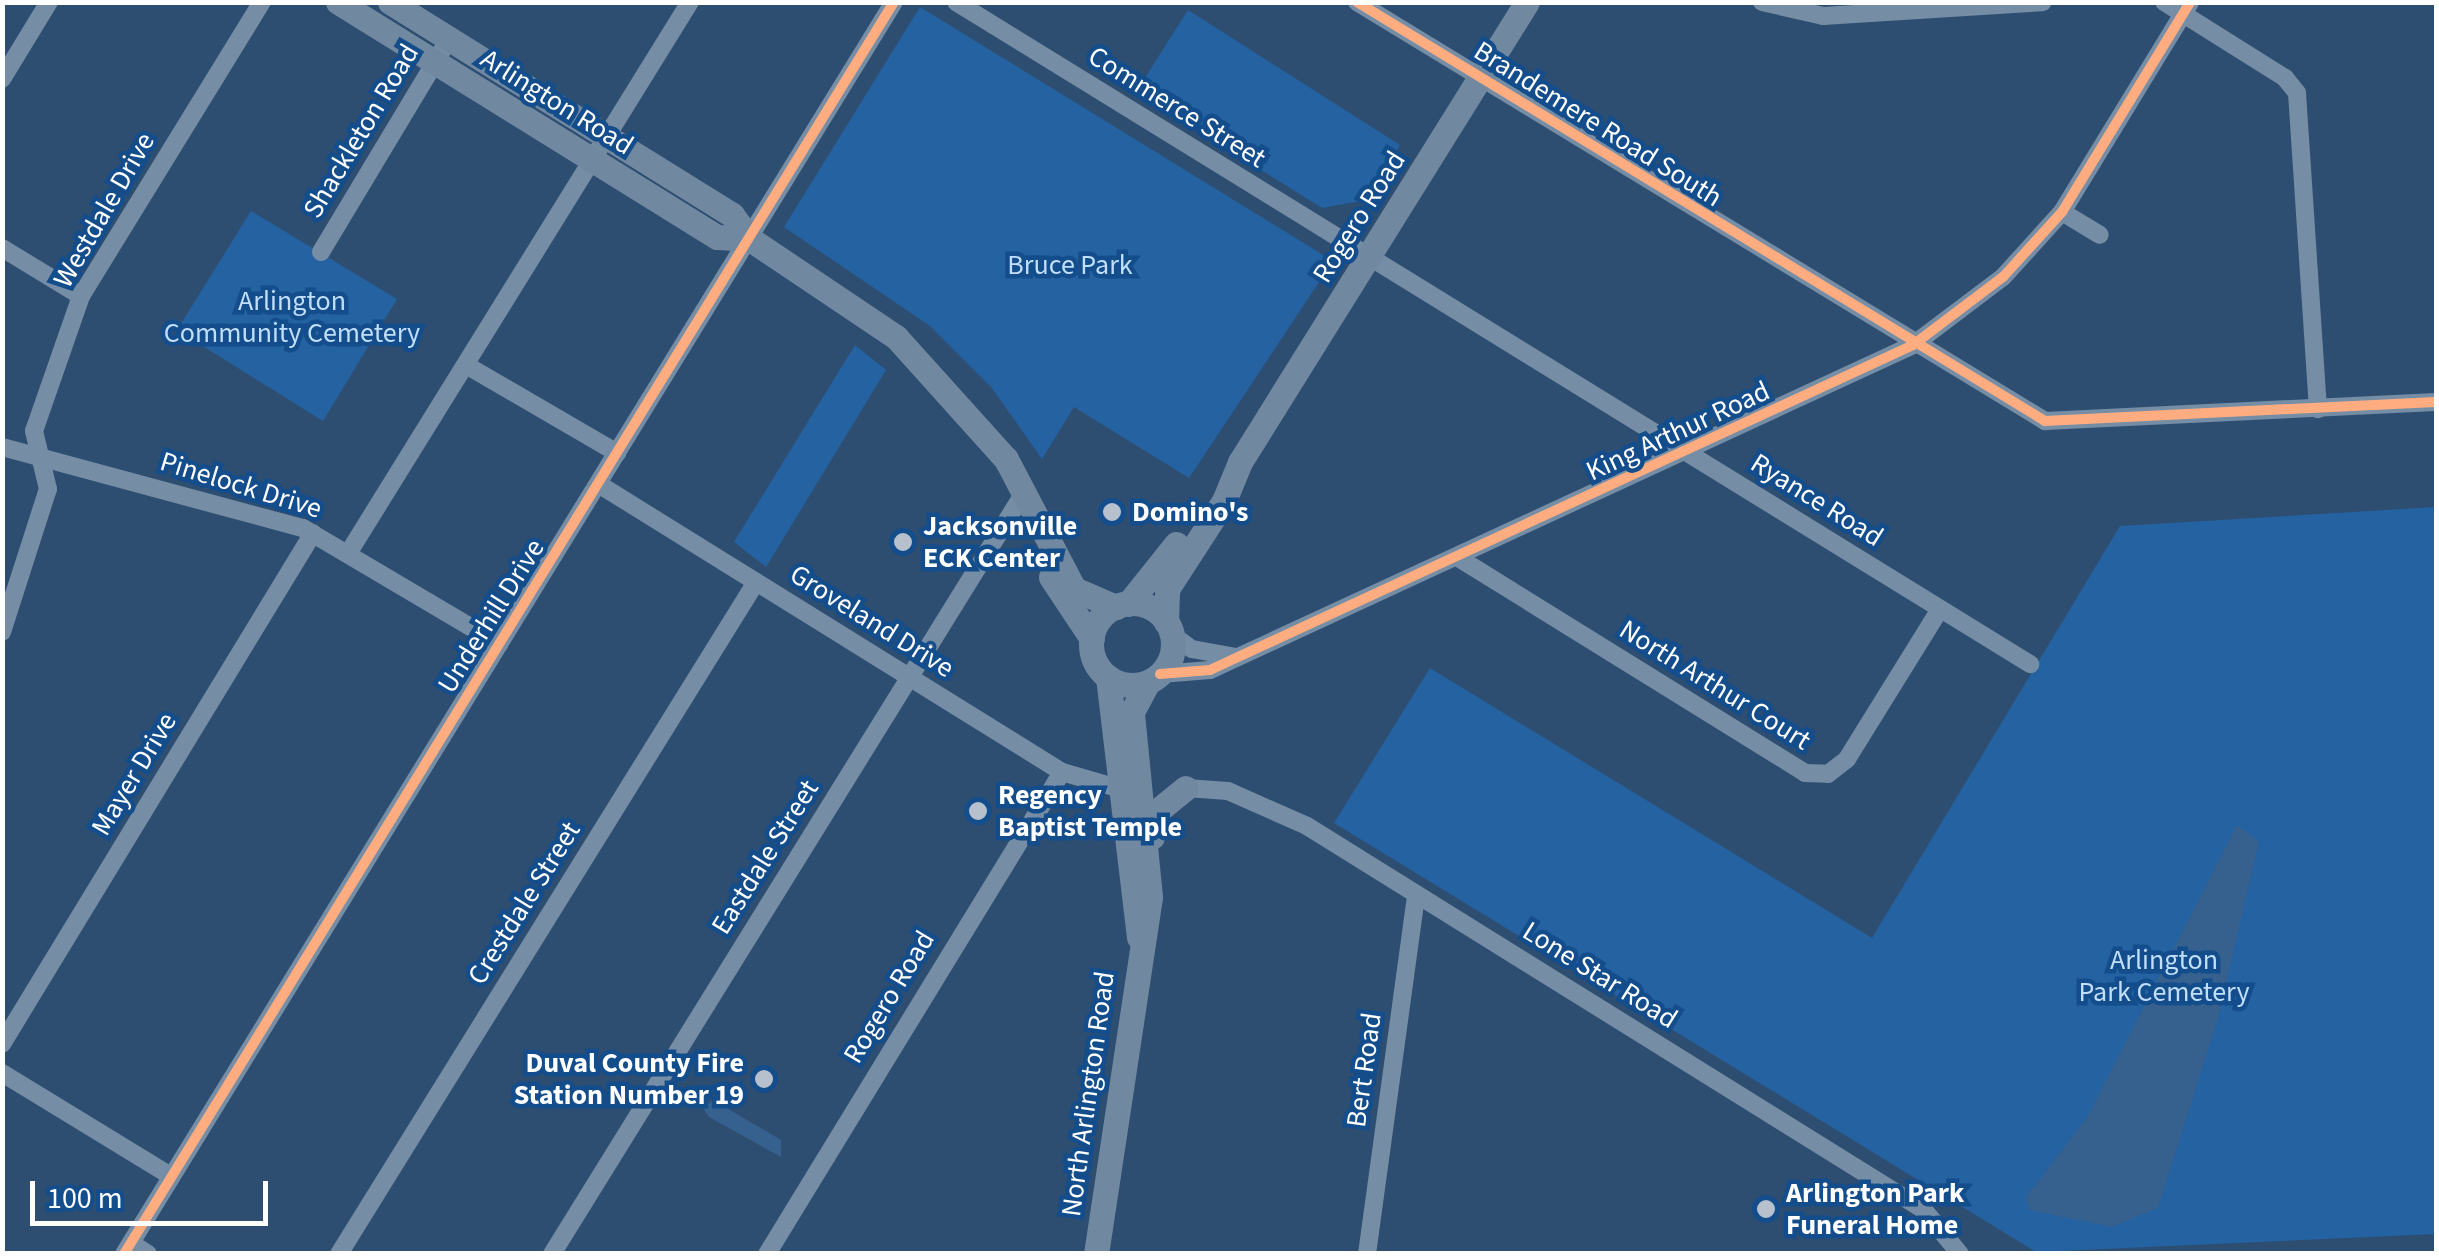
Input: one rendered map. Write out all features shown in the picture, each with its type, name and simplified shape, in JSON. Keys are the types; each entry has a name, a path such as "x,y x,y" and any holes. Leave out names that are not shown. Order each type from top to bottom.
{"main road":[{"name":"Arlington Road","path":"338,2 716,236 750,239"},
{"name":"Arlington Road","path":"390,2 732,215 750,239 896,337 978,420 1025,490 1074,589 1122,606"},
{"name":"Rogero Road","path":"1122,606 1240,462 1527,2"},
{"name":"Rogero Road","path":"1169,628 1168,590 1224,501 1240,462"},
{"name":"Arlington Road","path":"1052,547 1050,574 1092,640"},
{"path":"1122,606 1146,606 1169,628 1170,660 1154,678 1123,684 1108,677 1093,656 1092,640 1102,616 1122,606"},
{"name":"North Arlington Road","path":"1108,677 1131,905 1144,930"},
{"name":"North Arlington Road","path":"1096,1254 1144,930 1132,712 1154,678"},
{"path":"1138,767 1154,780 1186,788"},
{"path":"1144,930 1158,898 1156,812 1186,788"}],"street":[{"path":"2,79 49,2"},
{"name":"Westdale Drive","path":"2,632 48,489 34,431 81,296 262,2"},
{"path":"349,552 690,2"},
{"name":"Underhill Drive","path":"127,1248 894,2"},
{"name":"Commerce Street","path":"956,2 1370,258"},
{"name":"Brandemere Road South","path":"1357,2 1914,345 2045,420 2436,402"},
{"path":"1762,2 1823,16 2043,2"},
{"path":"2164,2 2187,8 2298,93 2318,409"},
{"name":"King Arthur Road","path":"1154,678 1210,670 1688,453 1914,345 2003,278 2062,212 2187,8"},
{"name":"Shackleton Road","path":"321,252 449,39"},
{"path":"2062,212 2100,235"},
{"path":"2,248 81,296"},
{"name":"Ryance Road","path":"1370,258 2030,664"},
{"path":"466,365 617,453"},
{"name":"Pinelock Drive","path":"2,448 313,532 499,644"},
{"name":"Groveland Drive","path":"600,485 1062,772 1121,789"},
{"name":"Eastdale Street","path":"552,1254 1025,490"},
{"name":"Mayer Drive","path":"2,1044 313,532"},
{"name":"North Arthur Court","path":"1457,556 1805,773 1828,774 1846,760 1940,609"},
{"name":"Crestdale Street","path":"339,1254 756,582"},
{"path":"1169,628 1192,649 1237,657"},
{"name":"Rogero Road","path":"767,1254 1062,772"},
{"name":"Lone Star Road","path":"1186,788 1228,791 1266,805 1416,894 1924,1210 1960,1254"},
{"name":"Bert Road","path":"1367,1254 1416,894"},
{"path":"2,1074 171,1176"},
{"path":"127,1248 148,1254"}],"green space":[{"name":"Bruce Park","path":"920,7 1333,261 1189,478 1074,407 1042,459 991,387 930,326 784,227"},
{"path":"1188,10 1400,145 1366,200 1322,208 1136,92"},
{"name":"Arlington Community Cemetery","path":"251,211 397,299 323,421 177,330"},
{"path":"855,345 886,370 766,567 734,542"},
{"name":"Arlington Park Cemetery","path":"2436,507 2436,1234 2036,1252 1334,823 1430,668 1872,938 2120,526"}],"shaded area":[{"path":"2237,825 2259,842 2217,1022 2158,1208 2112,1227 2029,1210 2026,1197 2088,1116"},
{"path":"713,1100 781,1140 781,1157 709,1117 703,1108"}],"cycle path":[{"path":"124,1254 894,2"},
{"path":"1357,2 2045,421 2436,402"},
{"path":"1160,674 1210,670 1913,345 2003,277 2062,212 2190,2"}],"place":[{"name":"Domino's","path":"1112,512"},
{"name":"Jacksonville ECK Center","path":"903,542"},
{"name":"Regency Baptist Temple","path":"978,811"},
{"name":"Duval County Fire Station Number 19","path":"764,1079"},
{"name":"Arlington Park Funeral Home","path":"1766,1209"}]}
